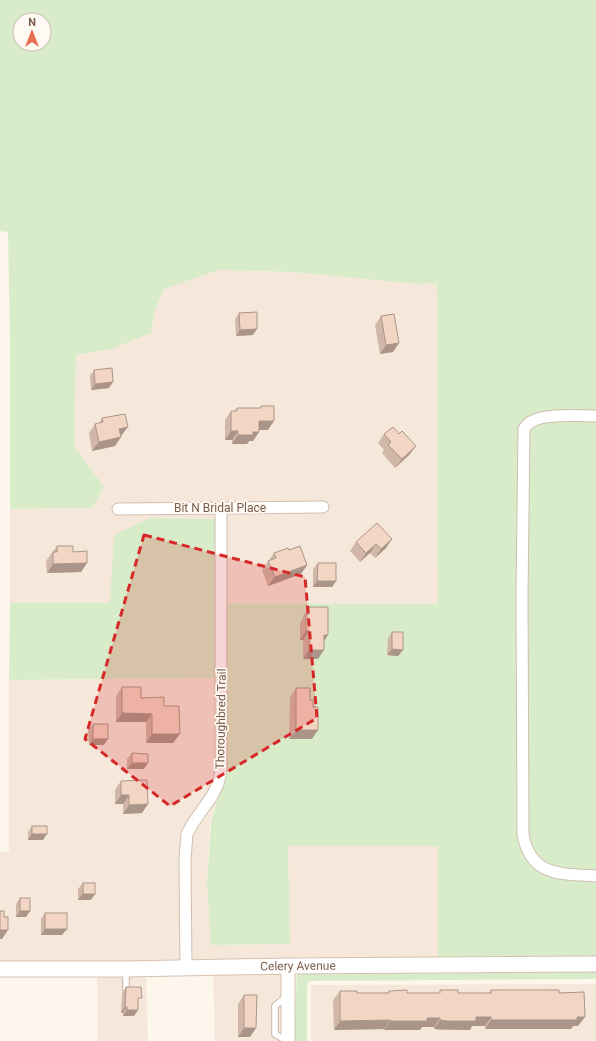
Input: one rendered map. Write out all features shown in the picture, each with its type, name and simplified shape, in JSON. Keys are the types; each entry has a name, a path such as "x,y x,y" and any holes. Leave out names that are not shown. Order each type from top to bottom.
{"main road":[{"name":"Celery Avenue","path":"0,969 186,969 288,966 596,964"}],"street":[{"path":"596,416 557,416 539,418 530,422 524,429 522,596 523,826 525,846 532,859 541,867 563,874 596,876"},
{"name":"Bit N Bridal Place","path":"118,509 323,507"},
{"name":"Thoroughbred Trail","path":"186,969 185,860 187,834 212,796 218,784 221,771 221,509"},
{"path":"288,966 288,1041"}],"lane":[{"path":"126,969 126,989"}],"highlighted area":[{"path":"144,535 305,577 317,718 170,806 85,739"}],"shaded area":[{"path":"219,270 291,272 418,284 437,283 438,604 226,603 226,514 327,513 327,502 113,504 114,514 217,514 217,519 150,518 111,603 10,603 10,509 91,508 104,487 73,446 76,355 112,349 151,333 155,311 164,289"},
{"path":"217,678 216,770 214,782 189,820 182,963 0,964 0,852 9,851 9,680"},
{"path":"221,789 210,821 207,882 212,945 289,944 288,846 438,846 438,960 191,963 189,860 192,836"},
{"path":"284,972 283,1041 215,1041 213,973"},
{"path":"146,974 148,1041 98,1041 97,975"},
{"path":"596,984 596,1041 311,1041 311,985"}],"green space":[{"path":"0,0 596,0 596,959 438,960 438,846 288,846 290,944 211,945 207,882 211,821 221,789 226,603 438,604 437,283 418,284 291,272 219,270 164,289 155,311 151,333 112,349 76,355 74,446 104,487 92,508 10,509 10,341 8,232 0,231"},
{"path":"150,518 217,519 217,678 9,680 10,603 110,603 114,535"},
{"path":"596,970 596,979 311,981 307,985 307,1041 294,1041 297,971"}],"building":[{"path":"257,312 257,329 240,330 239,313"},
{"path":"394,314 399,343 386,345 381,316"},
{"path":"112,368 113,382 95,384 94,370"},
{"path":"261,406 274,406 274,421 259,421 259,432 253,432 253,435 238,435 238,431 231,431 231,411 237,411 237,408 261,408"},
{"path":"125,414 128,427 119,429 121,437 99,442 95,424 103,422 102,418"},
{"path":"393,427 399,434 402,431 416,446 402,459 388,445 391,442 384,434"},
{"path":"377,523 392,539 381,549 376,544 366,553 356,542"},
{"path":"57,546 73,546 73,552 87,551 87,563 53,564 53,552 57,552"},
{"path":"300,546 307,565 275,577 268,561 276,558 274,553"},
{"path":"318,563 336,563 336,581 317,581"},
{"path":"309,607 328,607 328,635 324,635 324,650 309,650 309,631 306,631 306,614 309,614"},
{"path":"392,632 403,632 403,650 392,649"},
{"path":"122,687 141,687 141,698 164,697 164,706 179,706 180,734 152,734 152,714 122,713"},
{"path":"296,688 310,688 310,700 313,700 313,707 318,707 318,730 296,730"},
{"path":"93,724 108,724 108,739 93,739"},
{"path":"132,753 148,754 148,763 132,763"},
{"path":"147,780 148,804 129,805 129,795 121,795 121,781"},
{"path":"32,826 47,826 47,834 32,834"},
{"path":"83,883 95,883 95,894 83,894"},
{"path":"20,898 30,898 30,911 20,911"},
{"path":"0,911 4,911 4,917 8,917 8,930 0,930"},
{"path":"45,913 67,913 67,929 45,929"},
{"path":"126,987 141,987 142,998 138,998 138,1010 127,1010 127,1007 125,1007"},
{"path":"407,990 407,993 440,993 440,990 458,990 458,993 491,993 491,990 559,990 559,993 584,992 585,1017 577,1017 577,1020 491,1020 491,1017 476,1017 476,1021 448,1021 440,1020 440,1018 427,1018 427,1021 340,1021 340,991 357,991 357,993 389,993 389,991"},
{"path":"244,995 257,995 256,1028 244,1028"}]}
